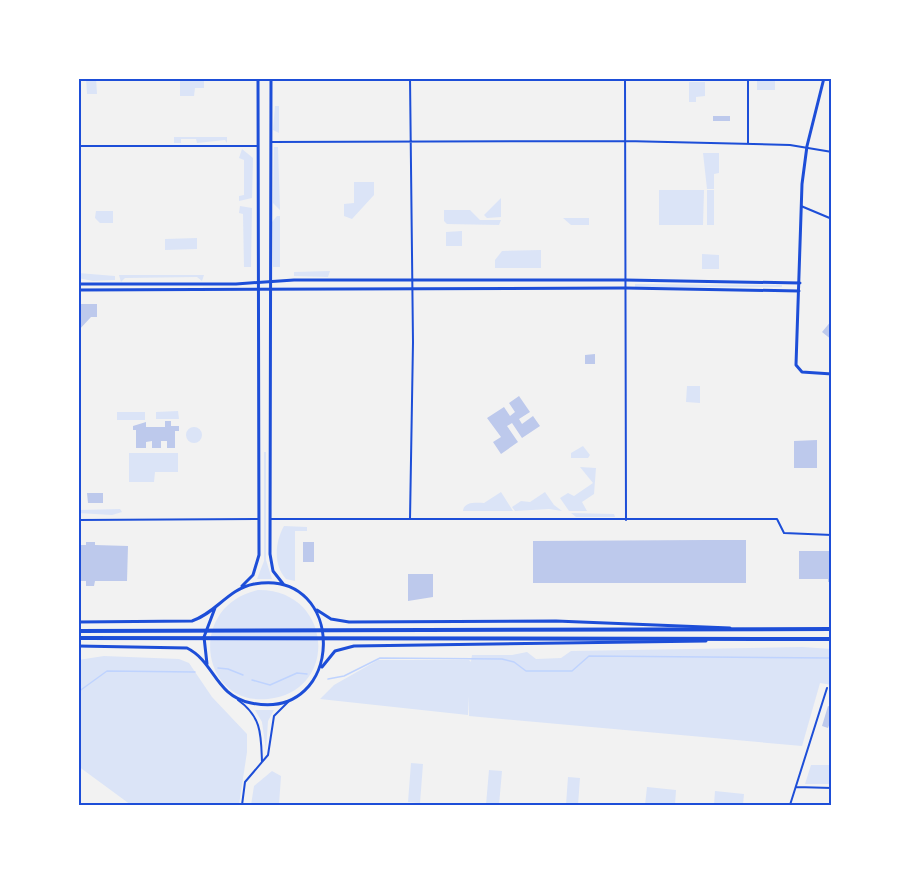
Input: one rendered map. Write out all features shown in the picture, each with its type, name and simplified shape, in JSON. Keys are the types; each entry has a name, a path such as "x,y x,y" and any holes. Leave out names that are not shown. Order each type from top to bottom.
{"highway":[{"path":"78,630 832,629"},
{"path":"78,638 460,636 832,639"}],"main road":[{"path":"78,622 186,622 202,617 250,579 257,566 260,519 258,78"},
{"path":"271,78 270,519 272,566 278,579 326,617 344,622 540,621 695,624 744,629"},
{"path":"824,78 807,146 801,206 798,370 832,374"},
{"path":"78,284 236,284 270,281 411,280 800,283"},
{"path":"78,290 625,288 800,291"},
{"path":"237,590 264,583 291,589"},
{"path":"211,673 204,654 204,637 208,620 220,602"},
{"path":"309,603 320,620 325,638 324,656 316,676"},
{"path":"78,646 181,647 199,656 218,684 233,696 247,702 268,705 296,696 316,676 335,651 354,646 556,645 745,638"}],"street":[{"path":"410,78 410,520"},
{"path":"625,78 626,520"},
{"path":"748,78 748,144"},
{"path":"271,142 625,141 807,146 832,152"},
{"path":"78,146 258,146"},
{"path":"801,206 832,219"},
{"path":"78,520 260,519"},
{"path":"270,519 777,519 784,533 832,535"},
{"path":"790,805 827,688"},
{"path":"233,696 257,718 261,729 262,762"},
{"path":"242,805 245,782 268,755 274,716 296,696"},
{"path":"796,787 832,788"}],"shaded area":[{"path":"86,78 96,78 97,94 87,94"},
{"path":"757,78 775,78 775,90 757,90"},
{"path":"180,79 204,79 204,88 195,88 194,96 180,96"},
{"path":"689,82 705,82 705,96 696,97 696,102 689,102"},
{"path":"275,106 279,106 279,133 273,130"},
{"path":"174,137 227,137 227,143 225,140 197,143 196,139 181,139 181,143 174,143"},
{"path":"274,147 278,147 280,210 273,203"},
{"path":"242,149 253,158 252,198 239,201 239,196 244,195 244,160 239,158"},
{"path":"703,153 719,153 719,173 714,174 714,189 707,189"},
{"path":"354,182 374,182 374,195 352,219 344,216 344,204 354,203"},
{"path":"659,190 704,190 703,225 659,225"},
{"path":"707,190 714,190 714,225 707,225"},
{"path":"501,198 501,217 487,218 484,215"},
{"path":"240,206 252,208 251,267 244,267 243,214 239,213"},
{"path":"444,210 470,210 480,220 501,220 499,225 447,224 444,221"},
{"path":"96,211 113,211 113,223 100,223 95,218"},
{"path":"280,216 280,267 273,267 272,222"},
{"path":"563,218 589,218 589,225 571,225"},
{"path":"462,231 462,246 446,246 446,232"},
{"path":"197,238 197,249 165,250 165,239"},
{"path":"541,250 541,268 495,268 495,260 502,251"},
{"path":"702,254 719,255 719,269 702,269"},
{"path":"330,271 328,277 294,276 294,272"},
{"path":"78,273 115,276 115,280 93,281 78,278"},
{"path":"119,275 204,275 202,281 197,277 125,278 121,282"},
{"path":"635,284 782,285 782,287 635,287"},
{"path":"687,386 700,386 700,403 686,402"},
{"path":"178,411 179,419 156,419 156,412"},
{"path":"117,412 145,412 145,420 117,420"},
{"path":"194,427 200,429 202,435 200,441 194,443 188,441 186,435 188,429"},
{"path":"583,446 590,455 588,458 571,458 571,453"},
{"path":"264,452 266,452 266,560 272,579 257,579 264,561"},
{"path":"129,453 178,453 178,472 155,472 154,482 129,482"},
{"path":"580,467 596,468 594,494 582,502 587,511 569,511 560,498 568,493 574,496 593,483"},
{"path":"501,492 513,511 463,511 468,504 484,503"},
{"path":"545,492 554,505 562,511 549,509 515,511 512,507 521,501 530,502"},
{"path":"120,509 122,512 112,515 78,513 78,510"},
{"path":"571,513 614,514 615,517 576,517"},
{"path":"284,526 307,527 307,531 295,531 295,581 286,579 277,560 277,546"},
{"path":"258,590 283,594 301,606 313,622 318,642 316,661 307,679 291,692 268,699 245,697 228,687 216,672 210,653 212,633 220,615 235,600"},
{"path":"802,647 832,649 832,685 820,683 802,746 469,716 469,696 468,715 320,699 334,685 378,660 469,660 471,662 472,655 512,655 527,652 536,659 561,658 571,651"},
{"path":"104,656 179,659 189,663 212,697 247,734 247,752 239,805 131,805 78,766 78,660"},
{"path":"255,710 274,710 268,721 266,750 262,722"},
{"path":"411,763 423,764 420,803 408,802"},
{"path":"811,765 832,765 832,784 805,784"},
{"path":"489,770 502,771 499,805 486,805"},
{"path":"272,771 281,776 279,805 251,805 254,786"},
{"path":"568,777 580,778 578,805 566,805"},
{"path":"647,787 676,790 675,805 645,805"},
{"path":"715,791 744,794 743,805 714,805"}],"building":[{"path":"713,116 730,116 730,121 713,121"},
{"path":"78,304 97,304 97,317 91,317 78,331"},
{"path":"832,320 832,340 822,332"},
{"path":"595,354 595,364 585,364 585,355"},
{"path":"519,396 530,412 519,419 522,424 533,416 540,426 522,438 512,423 507,426 518,442 501,454 493,442 501,437 487,418 504,407 510,416 515,412 509,403"},
{"path":"165,421 171,421 171,426 179,426 179,431 175,431 175,448 167,448 167,441 161,441 161,448 152,448 152,441 146,442 146,448 136,448 136,430 133,430 133,426 146,422 146,427 165,427"},
{"path":"817,440 817,468 794,468 794,441"},
{"path":"87,493 103,493 103,503 88,503"},
{"path":"746,540 746,583 533,583 533,541"},
{"path":"86,542 95,542 95,545 128,546 127,581 95,581 94,586 86,586 86,581 78,581 78,545 86,545"},
{"path":"303,542 314,542 314,562 303,562"},
{"path":"799,551 832,551 832,582 828,582 828,579 799,579"},
{"path":"408,574 433,574 433,597 408,601"},
{"path":"828,706 832,707 832,717 828,728 822,726"}],"waterway":[{"path":"328,679 344,676 380,658 502,659 514,662 526,671 572,671 589,656 832,658"},
{"path":"218,668 243,675"},
{"path":"78,692 107,671 195,672"},
{"path":"252,680 270,685 297,673 307,674"}]}
